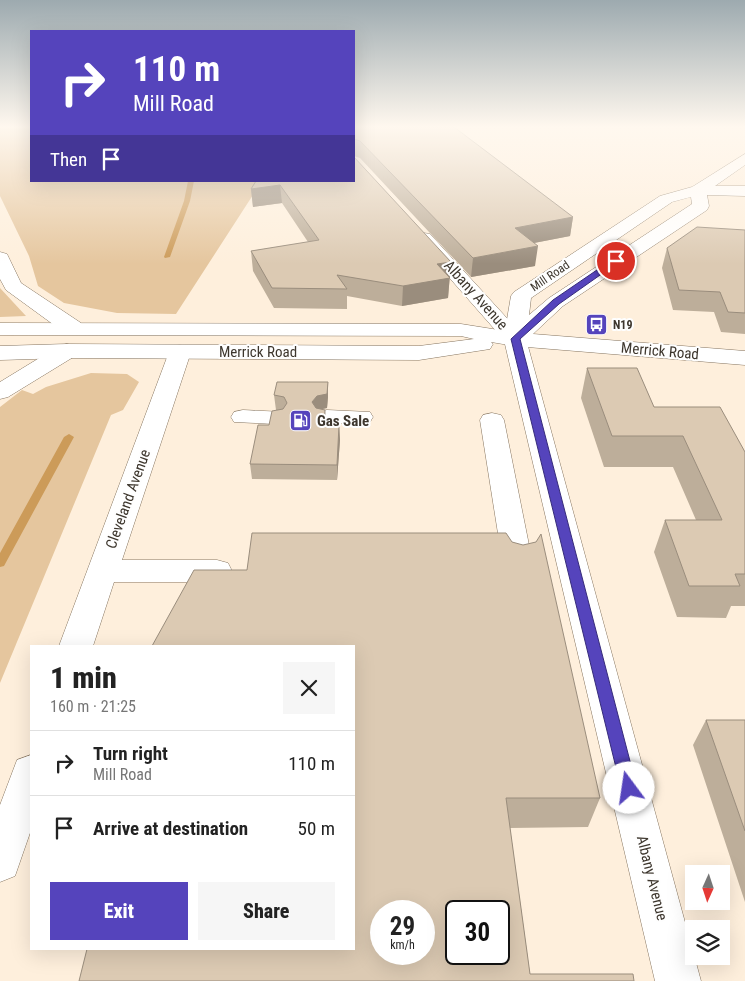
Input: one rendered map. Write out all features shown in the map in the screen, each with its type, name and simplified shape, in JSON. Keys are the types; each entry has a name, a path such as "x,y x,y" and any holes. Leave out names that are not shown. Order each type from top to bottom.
{"main road":[{"name":"Mill Road","path":"515,339 521,296 666,199 698,190 723,173"},
{"name":"Mill Road","path":"515,339 556,302 701,206 698,190"},
{"path":"698,190 745,192"},
{"name":"Albany Avenue","path":"414,226 515,339 678,981"},
{"path":"0,258 12,286 73,328"},
{"name":"Merrick Road","path":"0,328 461,330 515,339 745,358"},
{"name":"Merrick Road","path":"0,353 67,351 418,353 515,339"},
{"path":"0,392 67,351"},
{"name":"Cleveland Avenue","path":"76,645 180,352"},
{"path":"243,417 275,417"},
{"path":"327,417 361,417"},
{"path":"492,420 518,565"},
{"path":"102,571 217,571"},
{"path":"0,862 30,776"}],"shaded area":[{"path":"0,173 30,173 30,182 261,182 176,314 117,313 64,303 38,286 29,256 0,196"},
{"path":"0,288 26,316 0,317"},
{"path":"91,373 127,374 139,382 123,410 111,415 0,683 0,407 22,390 33,394 46,387"}],"building":[{"path":"355,173 369,173 451,262 437,264 450,278 403,286 337,275 347,289 272,288 251,251 319,240 280,185 251,189 255,182 355,182"},
{"path":"391,173 515,173 573,217 515,228 538,246 473,258"},
{"path":"697,227 745,230 745,313 728,312 720,292 679,290 667,248"},
{"path":"587,368 637,368 654,407 720,407 745,452 745,574 735,574 740,586 689,586 665,520 722,520 683,436 612,436"},
{"path":"277,382 328,382 327,394 317,396 312,402 316,408 325,410 324,425 339,425 337,465 250,464 258,425 269,425 272,411 283,409 287,403 284,397 274,395"},
{"path":"252,533 506,533 512,542 523,545 536,542 541,534 600,798 506,798 530,974 633,974 634,981 79,981 87,950 355,950 355,645 153,645 194,570 247,570"},
{"path":"706,720 745,720 745,831"}],"waterway":[{"path":"167,257 187,201 191,182"},
{"path":"0,563 69,437"}],"place":[{"name":"N19","path":"597,325"},
{"name":"Gas Sale","path":"301,421"}],"route":[{"path":"616,261 556,302 515,339 629,788"}]}
